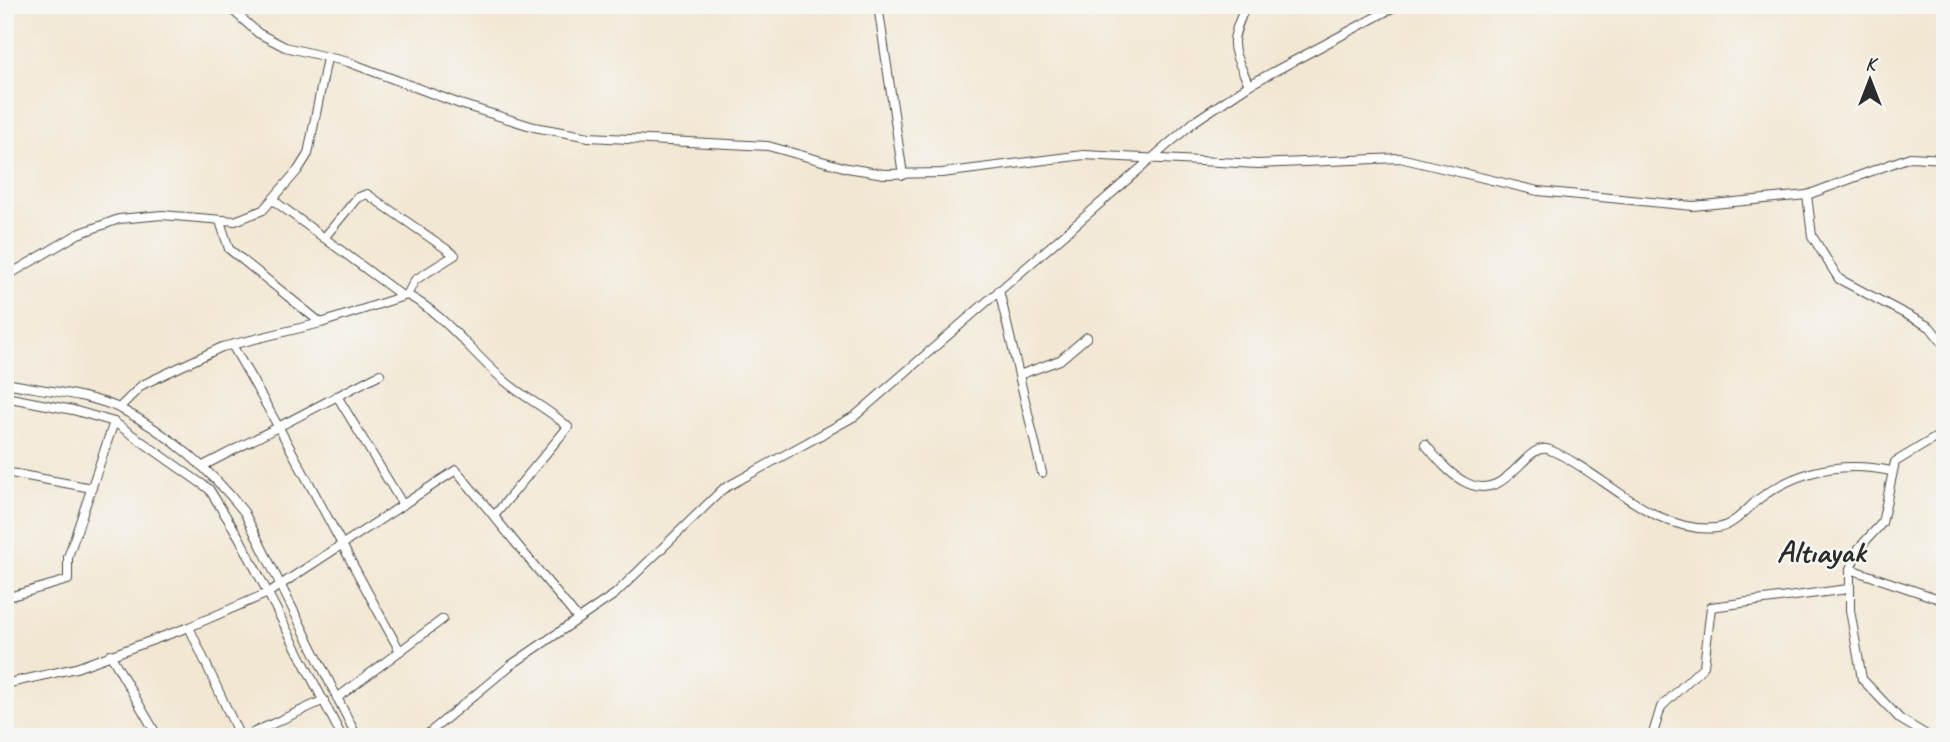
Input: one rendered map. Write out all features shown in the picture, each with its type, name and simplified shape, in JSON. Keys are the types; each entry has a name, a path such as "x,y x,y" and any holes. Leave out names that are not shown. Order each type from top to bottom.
{"street":[{"path":"228,5 258,33 285,47 369,69 496,116 553,131 607,138 768,146 847,168 903,175 942,173 1074,156 1258,164 1400,158 1538,191 1674,206 1711,206 1807,195 1910,157 1945,159"},
{"path":"878,5 903,175"},
{"path":"1246,5 1232,37 1231,46 1249,85"},
{"path":"424,737 511,665 615,594 723,489 855,416 1149,158 1195,121 1249,85 1398,5"},
{"path":"5,277 78,234 119,219 162,215 220,221 249,218 263,210 299,170 307,154 327,58"},
{"path":"119,408 142,385 232,345 321,323 404,295 415,280 455,255 367,194 357,198 324,238"},
{"path":"1807,195 1812,236 1839,279 1930,327 1945,346"},
{"path":"273,200 434,315 506,382 549,409 568,426 494,516"},
{"path":"220,221 229,249 321,323"},
{"path":"999,290 1042,473"},
{"path":"1019,375 1060,360 1087,338"},
{"path":"232,345 280,425 341,547 400,651"},
{"path":"203,466 380,374"},
{"path":"5,383 119,408 203,466 244,512 357,737"},
{"path":"337,396 403,505"},
{"path":"5,397 73,410 114,422 209,489 239,537 342,737"},
{"path":"5,598 68,580 68,557 114,422"},
{"path":"1930,737 1900,719 1862,679 1848,589 1850,569 1859,548 1882,523 1895,462 1945,432"},
{"path":"1425,444 1463,481 1488,488 1506,479 1536,451 1548,449 1589,471 1649,513 1713,528 1730,524 1760,499 1804,473 1828,467 1891,471"},
{"path":"5,684 76,668 188,627 268,593 456,470 578,619"},
{"path":"5,472 92,488"},
{"path":"1850,569 1945,601"},
{"path":"1651,737 1661,707 1704,666 1712,607 1848,589"},
{"path":"337,698 443,618"},
{"path":"188,627 242,737 324,700"},
{"path":"110,654 158,737"}],"district":[{"name":"Altıayak","path":"1821,551"}]}
